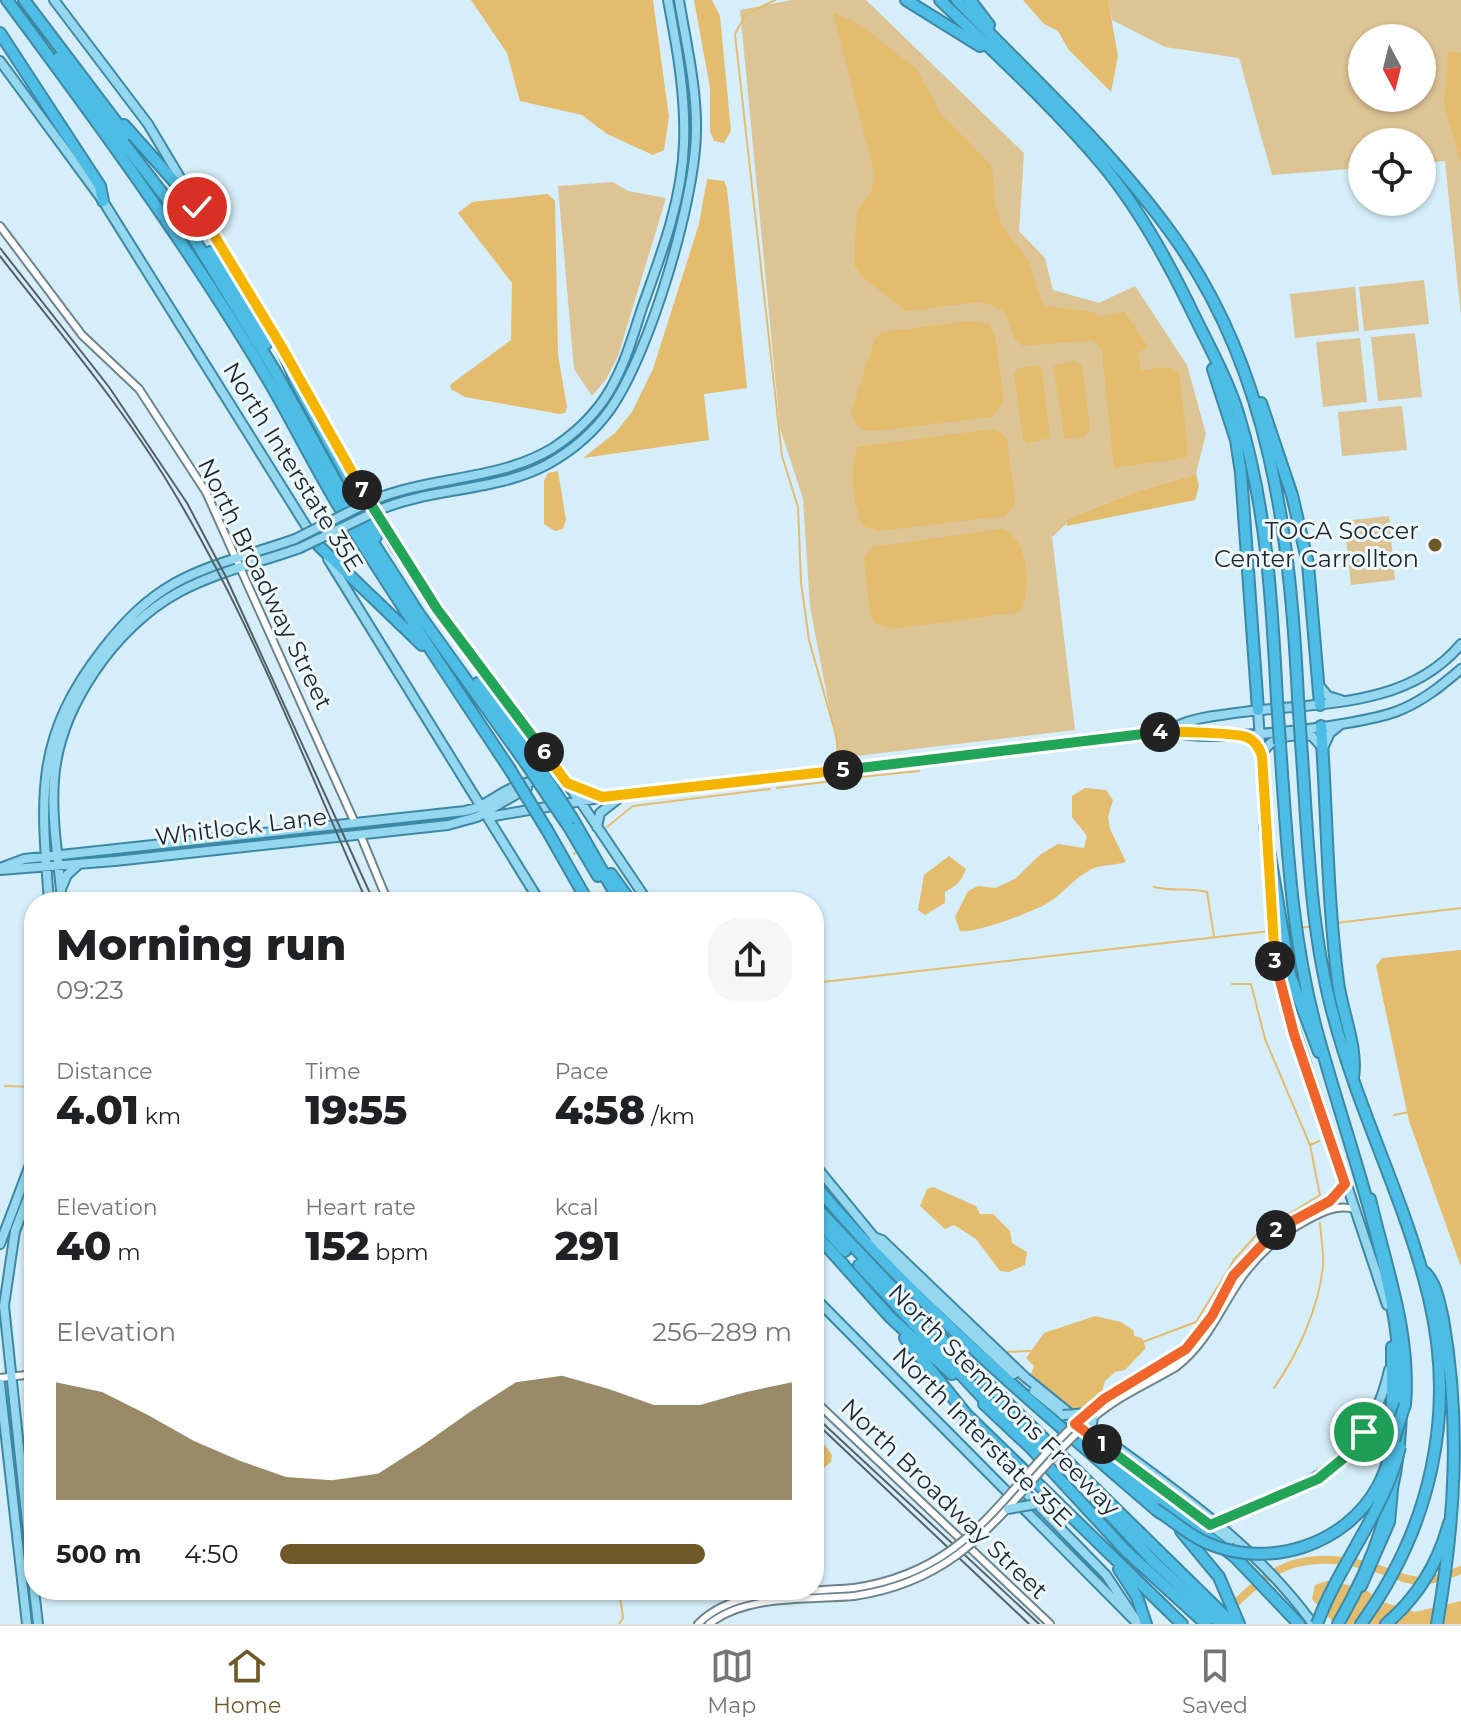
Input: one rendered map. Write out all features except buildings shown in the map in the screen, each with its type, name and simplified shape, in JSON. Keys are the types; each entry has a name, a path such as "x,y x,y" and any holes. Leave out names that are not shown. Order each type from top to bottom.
{"highway":[{"path":"7,0 85,105 233,325 432,654 509,768 582,892"},
{"path":"15,0 180,216 275,371 347,502 419,614 529,760"},
{"path":"24,0 111,112 244,304 376,537 573,824 624,892"},
{"path":"906,0 1009,62"},
{"path":"940,0 1109,157 1176,239 1220,315 1262,403 1299,522 1312,597 1320,705"},
{"path":"957,0 1122,190 1171,269 1199,325 1237,410 1253,468 1270,577 1291,902 1302,974 1331,1075 1360,1155 1396,1274 1404,1342 1405,1405 1401,1440 1387,1489 1315,1624"},
{"path":"970,0 1009,62"},
{"path":"0,33 100,186 103,201"},
{"path":"111,112 197,207"},
{"path":"1199,325 1239,456 1258,710"},
{"path":"280,344 303,395 371,520 376,537"},
{"path":"1246,368 1284,524 1312,899 1323,972 1353,1080 1420,1269 1434,1321 1440,1364 1440,1426 1412,1537 1389,1581 1361,1624"},
{"path":"319,546 432,654"},
{"path":"1321,726 1330,897 1338,982 1356,1063 1353,1080"},
{"path":"573,824 608,892"},
{"path":"573,824 614,892"},
{"path":"1265,826 1273,904 1290,975 1311,1039 1331,1075"},
{"path":"824,1196 866,1246 1018,1392 1194,1543 1225,1587 1239,1624"},
{"name":"North Stemmons Freeway","path":"824,1217 1198,1611 1206,1624"},
{"path":"824,1227 982,1397 1006,1412 1198,1611 1220,1624"},
{"name":"North Stemmons Freeway","path":"824,1243 890,1317 1031,1448 1126,1551 1182,1605 1233,1624"},
{"path":"1420,1269 1430,1276 1443,1319 1452,1363 1457,1430 1454,1510 1437,1624"},
{"path":"890,1317 966,1414 1182,1624"},
{"path":"1359,1597 1363,1578 1389,1522 1394,1469 1390,1431 1392,1347"},
{"path":"1018,1392 1209,1535 1254,1576 1299,1624"},
{"path":"1155,1509 1206,1542 1233,1550 1273,1553 1317,1542 1345,1525 1371,1498 1389,1460 1405,1405"},
{"path":"1386,1624 1427,1577 1454,1510"},
{"path":"1338,1624 1359,1597 1402,1518"},
{"path":"1108,1554 1137,1597 1146,1624"}],"main road":[{"name":"North Interstate 35E","path":"54,0 148,124 280,344 395,547 505,703 567,783 641,892"},
{"path":"48,892 45,832 50,774 82,695 137,616 188,576 295,539 373,500 416,485 513,466 535,458 568,437 604,399 626,355 667,239 683,164 684,105 668,0"},
{"path":"137,616 183,590 300,548 379,510 411,499 490,483 545,466 595,429 625,386 670,261 694,167 694,97 679,0"},
{"name":"North Interstate 35E","path":"0,61 103,201 534,892"},
{"path":"1169,731 1198,720 1239,711 1346,702 1413,680 1441,663 1461,644"},
{"path":"484,810 494,816 1169,731 1234,734 1341,724 1375,718 1409,706 1461,669"},
{"path":"1318,684 1328,696 1346,702"},
{"path":"1239,711 1250,703 1256,689"},
{"path":"1320,705 1321,726"},
{"path":"1258,710 1265,826"},
{"path":"1262,756 1269,742 1276,738 1312,736 1323,749 1330,733 1341,724"},
{"path":"1234,734 1253,740 1262,756"},
{"path":"50,774 61,890"},
{"path":"484,810 531,785 555,783 567,783 605,801"},
{"path":"465,811 472,803 470,786"},
{"path":"597,827 605,801"},
{"name":"Whitlock Lane","path":"57,862 80,863 448,825 484,810"},
{"name":"Whitlock Lane","path":"0,869 355,823 484,810"},
{"path":"360,834 361,827 404,818"},
{"path":"331,837 332,832 351,829 355,823"},
{"path":"27,859 40,848 45,832"},
{"name":"Whitlock Lane","path":"0,869 27,859 47,863"},
{"path":"61,890 67,875 80,863"},
{"path":"1213,1523 1307,1485 1345,1457 1380,1403 1392,1347 1386,1300 1277,976 1273,904"},
{"path":"824,1176 874,1237 985,1349 1059,1413 1213,1523"},
{"path":"0,1244 24,1182"},
{"path":"24,1208 6,1270 3,1380 24,1594"},
{"path":"874,1237 882,1240 1025,1377 1258,1557 1315,1624"},
{"name":"North Interstate 35E","path":"824,1307 1138,1624"},
{"path":"3,1380 24,1522"},
{"path":"1059,1413 1090,1415 1090,1433 1101,1444"},
{"name":"North Interstate 35E","path":"1022,1488 1106,1575 1138,1624"},
{"path":"1008,1509 1036,1504"},
{"path":"25,1600 27,1624"},
{"path":"35,1600 38,1624"}],"street":[{"name":"North Broadway Street","path":"0,226 82,335 139,389 206,492 355,823"},
{"path":"360,834 384,892"},
{"path":"1174,1364 1200,1334 1233,1276 1256,1247 1293,1219 1340,1194 1345,1184"},
{"path":"854,1592 934,1563 972,1535 1022,1488 1090,1415 1122,1387 1174,1364 1205,1339 1242,1278 1277,1240 1315,1215 1334,1208 1354,1209"},
{"path":"3,1380 24,1376"},
{"name":"North Broadway Street","path":"824,1409 1050,1624"},
{"path":"824,1596 893,1588 942,1568 979,1539 1008,1509 1022,1488"},
{"path":"698,1624 721,1610 789,1600"},
{"path":"709,1624 721,1610"}],"shaded area":[{"path":"471,0 653,0 669,117 664,150 653,155 607,134 582,115 520,101 507,53"},
{"path":"694,0 712,0 720,16 731,131 724,143 714,141 710,131 710,88"},
{"path":"792,0 866,0 1024,153 1019,231 1045,258 1053,290 1099,303 1135,286 1187,365 1206,434 1196,474 1138,491 1075,516 1052,537 1075,730 839,758 810,607 803,499 780,428 740,10"},
{"path":"1023,0 1108,0 1118,56 1111,92 1068,49 1058,31 1044,24"},
{"path":"1108,0 1461,0 1461,316 1445,161 1436,162 1436,128 1348,128 1348,169 1272,175 1239,58 1165,47 1112,20"},
{"path":"833,13 859,24 916,68 940,113 989,163 1000,220 1027,259 1045,306 1093,312 1100,317 1125,312 1148,347 1138,354 1141,370 1170,367 1179,372 1188,451 1185,458 1114,468 1102,350 1093,340 1022,346 1016,340 1006,315 992,305 979,302 907,311 862,277 854,264 857,211 871,193 875,176"},
{"path":"1448,51 1461,53 1461,163 1444,105"},
{"path":"707,179 724,181 727,188 747,388 704,394 709,440 583,458 615,433 632,412 653,369 699,224"},
{"path":"613,182 628,191 666,198 618,356 607,378 592,396 574,369 558,186"},
{"path":"548,194 555,201 558,355 567,407 565,413 560,414 465,397 451,389 450,385 511,340 512,283 458,213 472,202"},
{"path":"1424,280 1429,324 1364,331 1359,287"},
{"path":"1355,287 1359,331 1295,338 1290,294"},
{"path":"971,321 989,324 995,337 1004,401 992,417 876,431 862,429 856,424 851,412 875,339 882,332"},
{"path":"1415,333 1422,397 1378,401 1371,337"},
{"path":"1360,338 1367,402 1323,407 1316,342"},
{"path":"1073,361 1082,366 1090,429 1085,437 1065,439 1053,366"},
{"path":"1038,365 1042,370 1050,438 1027,443 1023,439 1014,373 1017,369"},
{"path":"1402,406 1407,450 1342,456 1338,412"},
{"path":"991,429 1002,433 1007,439 1015,504 1005,516 879,531 863,526 853,486 853,465 858,447"},
{"path":"558,471 566,520 563,529 555,531 544,524 544,481 548,473"},
{"path":"1196,474 1199,486 1195,500 1067,526 1066,521 1075,516 1138,491"},
{"path":"1389,516 1395,580 1351,585 1344,521"},
{"path":"1001,529 1017,541 1026,565 1026,592 1020,612 892,629 875,623 870,615 864,558 873,547"},
{"path":"1085,788 1106,790 1113,800 1108,817 1110,829 1126,862 1090,870 1052,900 1029,912 990,926 960,931 955,917 968,891 978,886 995,888 1015,879 1041,854 1058,844 1084,848 1087,836 1072,817 1072,796"},
{"path":"949,856 966,869 958,883 945,892 945,903 925,915 918,910 924,875"},
{"path":"1461,950 1461,1267 1409,1121 1376,966 1382,958"},
{"path":"933,1187 976,1206 980,1214 993,1214 1010,1231 1012,1243 1027,1252 1025,1265 1009,1272 1000,1271 976,1239 954,1225 945,1229 920,1206 927,1189"},
{"path":"1095,1316 1121,1322 1134,1331 1134,1336 1142,1338 1146,1348 1125,1370 1115,1372 1105,1381 1099,1403 1081,1417 1031,1374 1034,1366 1026,1358 1044,1333"},
{"path":"824,1444 832,1455 831,1462 824,1468"},
{"path":"1327,1581 1363,1588 1383,1602 1415,1612 1461,1601 1461,1624 1335,1624 1312,1599 1315,1585"}],"waterway":[{"path":"775,0 746,14 735,34 782,456 798,507 801,582 809,640 837,739 838,765"},
{"path":"840,779 919,771"},
{"path":"777,788 840,780"},
{"path":"607,827 633,806 770,789"},
{"path":"574,854 577,851"},
{"path":"1154,887 1207,892 1214,936"},
{"path":"1336,923 1461,908"},
{"path":"1300,928 1314,926"},
{"path":"824,982 1270,931"},
{"path":"1232,984 1251,984 1265,1039 1310,1145"},
{"path":"5,1086 24,1087"},
{"path":"1394,1115 1409,1112"},
{"path":"1143,1342 1196,1322 1234,1260 1257,1234 1320,1195 1310,1145 1319,1141"},
{"path":"1274,1388 1299,1346 1317,1299 1323,1267 1320,1223"},
{"path":"1004,1352 1030,1351"},
{"path":"1230,1609 1271,1574 1301,1562 1335,1560 1355,1563 1417,1581 1443,1577 1461,1570"},
{"path":"619,1624 623,1618 621,1600"}],"tram line":[{"path":"0,256 116,406 179,501 256,648 363,892"},
{"path":"824,1430 1029,1624"}],"railway":[{"path":"0,248 109,387 187,503 225,575 369,892"},
{"path":"824,1424 1039,1624"}],"place":[{"name":"TOCA Soccer Center Carrollton","path":"1435,545"}],"route":[{"path":"197,207 280,344 395,547 505,703 567,783 602,797 619,798 1169,731 1204,736 1234,734 1253,740 1262,756 1269,904 1277,976 1345,1184 1340,1194 1293,1219 1256,1247 1233,1276 1200,1334 1186,1349 1172,1361 1104,1399 1075,1424 1210,1525 1318,1479 1345,1457 1364,1432"}]}
